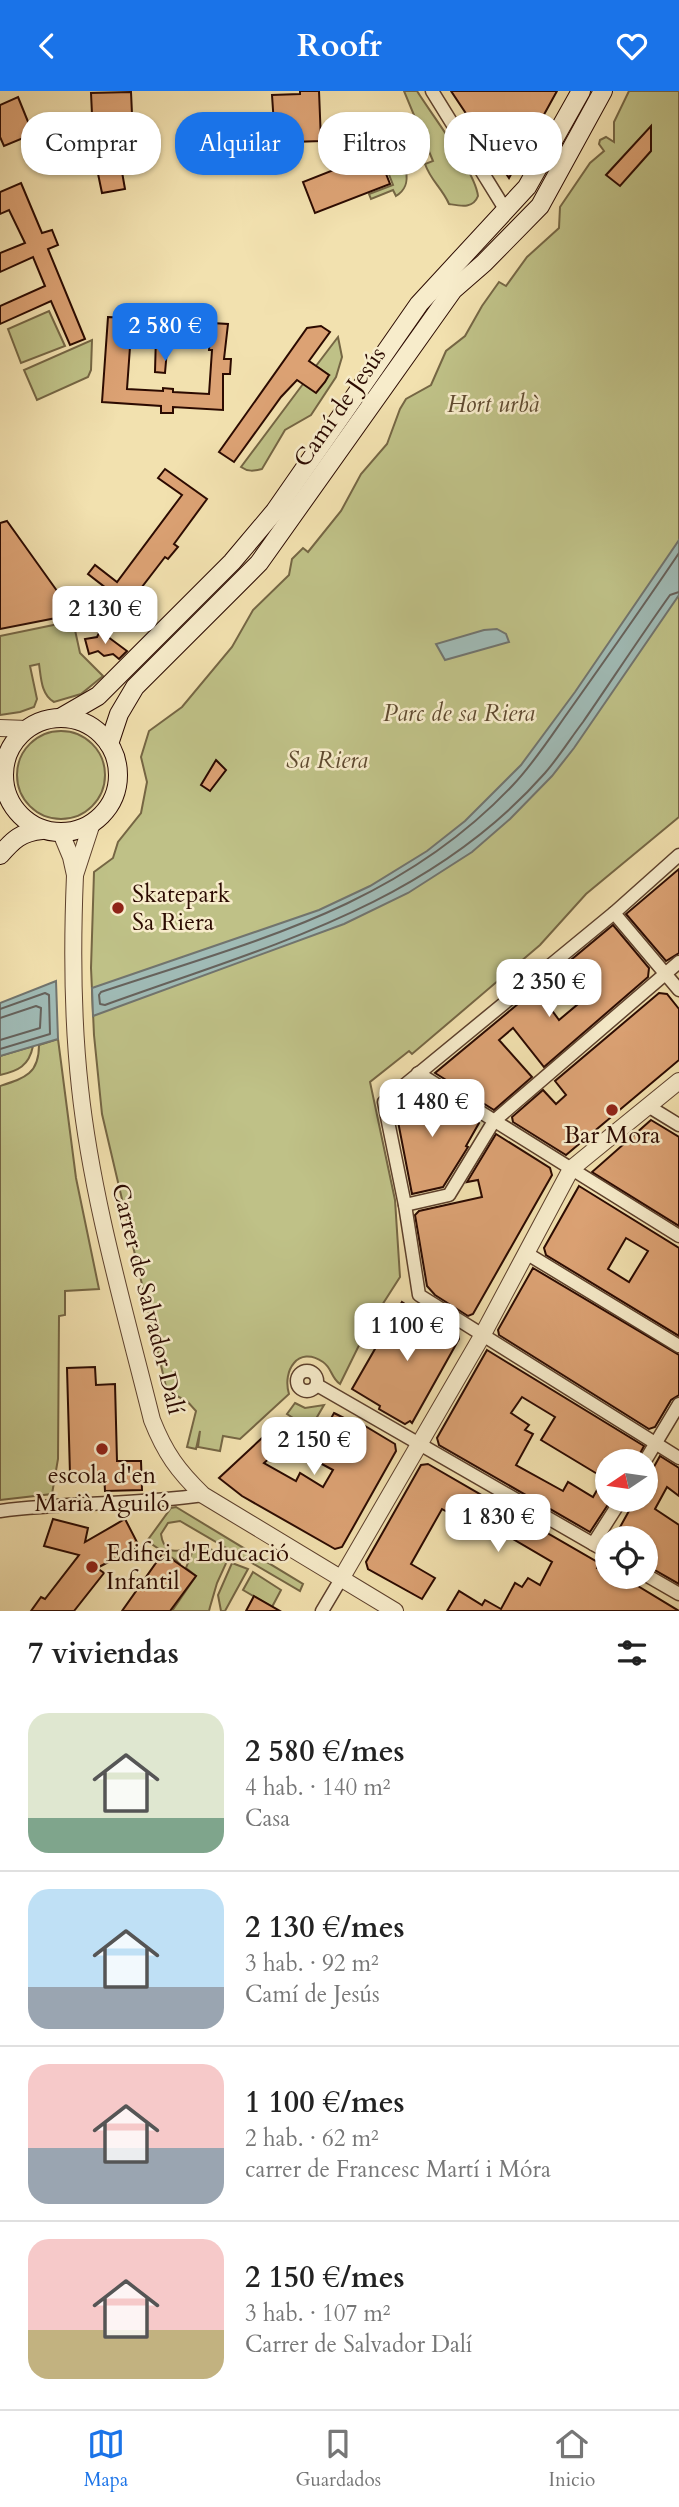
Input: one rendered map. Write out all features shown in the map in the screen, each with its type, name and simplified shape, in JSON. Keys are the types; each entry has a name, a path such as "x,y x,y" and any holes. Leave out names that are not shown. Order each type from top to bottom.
{"main road":[{"name":"Camí de Jesús","path":"60,718 98,696 232,562 275,511 419,304 527,187 581,91"},
{"name":"Camí de Jesús","path":"109,744 119,714 135,687 260,563 453,290 484,263 540,206 603,91"},
{"path":"484,263 509,221 505,209"},
{"path":"0,855 17,837 26,832 42,830 61,833 77,830 92,823 110,804 117,787 116,760 109,744 93,727 83,722 60,718 43,721 27,729 9,750 2,764 6,793 18,814 42,830"},
{"path":"0,811 6,793"}],"street":[{"path":"432,91 505,209"},
{"path":"0,728 27,729"},
{"name":"Carrer de Salvador Dalí","path":"75,875 92,823"},
{"name":"Carrer de Salvador Dalí","path":"61,833 75,875 72,999 80,1089 99,1203 152,1420 163,1450 182,1476 204,1495 396,1611"},
{"path":"679,855 614,913 384,1102 405,1205 419,1295 679,1458"},
{"path":"614,913 679,990"},
{"path":"405,1205 449,1195 494,1121 679,962"},
{"path":"418,1073 679,1235"},
{"path":"323,1611 482,1336 571,1169 679,1081"},
{"path":"648,1106 679,1125"},
{"path":"526,1253 679,1346"},
{"path":"317,1385 593,1544 613,1512"},
{"path":"652,1449 679,1404"},
{"path":"0,1511 57,1504 174,1499 204,1495"},
{"path":"658,1582 679,1594"}],"green space":[{"path":"404,91 417,91 444,132 444,175 470,175 478,196 473,203 466,206 449,204 430,175 430,162 433,161 430,154 430,112 413,112"},
{"name":"Parc de sa Riera","path":"629,91 679,91 679,817 586,894 540,945 412,1054 409,1051 370,1082 395,1200 400,1277 368,1327 340,1384 323,1362 306,1357 299,1359 290,1369 287,1385 289,1394 240,1439 223,1436 220,1451 198,1447 200,1431 196,1449 187,1447 196,1411 187,1401 167,1391 102,1114 91,968 94,872 113,858 118,842 141,813 147,782 141,757 149,731 182,707 232,647 253,610 289,575 292,559 303,548 308,552 341,511 361,474 387,444 406,399 431,385 446,351 465,336 499,282 506,286 527,257 559,228 560,207 590,163 604,151 599,144 600,140 606,137 614,142 614,122"},
{"path":"389,175 406,175 404,188 396,196 393,190 371,199 369,194 393,185"},
{"path":"49,311 65,346 21,363 8,329"},
{"path":"338,337 342,357 336,377 311,415 285,430 262,469 251,471 241,467 303,384 329,375 316,366"},
{"path":"92,340 91,370 88,377 37,400 24,370"},
{"path":"73,621 80,653 103,676 81,694 54,702 44,690 39,664 30,666 37,699 34,707 0,715 0,636"},
{"path":"61,731 78,734 92,744 102,758 105,775 102,792 92,806 78,816 61,819 44,816 30,806 20,792 17,775 20,758 30,744 44,734"},
{"path":"58,1039 76,1178 99,1289 65,1291 65,1315 59,1316 58,1459 52,1494 0,1500 0,1086 29,1073 36,1063 39,1045"},
{"path":"33,1046 22,1067 0,1075 0,1056"},
{"path":"295,1403 305,1408 324,1405 310,1429 287,1414"},
{"path":"176,1507 303,1584 300,1591 180,1521 168,1523 161,1534 166,1547 173,1551 187,1547 180,1563 147,1541 171,1508"},
{"path":"202,1544 228,1559 209,1611 172,1611 196,1576 186,1568 195,1545"},
{"path":"232,1563 248,1569 225,1611 221,1611 218,1595"},
{"path":"253,1572 281,1590 272,1607 243,1590"}],"water":[{"path":"679,540 679,595 552,776 510,819 472,852 408,893 344,924 93,1016 92,988 319,910 370,886 427,851 465,821 521,765 575,692"},
{"path":"497,629 506,634 509,642 445,660 436,644 484,630"},
{"path":"56,981 58,1039 0,1056 0,1003"}],"building":[{"path":"300,91 319,91 318,141 304,142 304,112 273,112 272,95 300,94"},
{"path":"451,91 557,91 545,112 465,112"},
{"path":"131,92 132,112 92,112 91,93"},
{"path":"18,97 24,112 21,112 21,139 4,146 0,137 0,105"},
{"path":"651,126 651,151 620,186 606,175"},
{"path":"98,175 123,175 125,189 102,193"},
{"path":"321,175 386,175 390,184 315,213 303,182"},
{"path":"21,183 42,233 52,230 58,245 48,249 85,339 70,345 51,301 0,324 0,306 45,286 33,257 0,272 0,253 25,243 9,210 0,214 0,192"},
{"path":"108,317 167,320 167,317 178,318 178,321 228,324 224,359 231,359 230,374 223,374 223,410 173,407 173,413 161,413 161,406 102,402","holes":["131,333 156,335 155,372 165,373 168,338 210,338 209,350 212,350 209,394 173,392 173,389 163,388 163,391 127,389"]},
{"path":"321,326 330,332 309,361 329,375 325,382 316,393 297,380 281,397 234,462 219,452 307,328"},
{"path":"165,469 207,499 174,544 178,547 168,559 165,557 128,605 88,574 95,565 117,582 182,495 158,478"},
{"path":"7,521 70,609 61,617 0,629 0,523"},
{"path":"100,631 127,651 119,659 113,654 104,656 98,651 89,654 85,639 97,637"},
{"path":"216,760 226,770 210,791 201,785"},
{"path":"679,869 679,953 666,961 626,914"},
{"path":"613,925 649,968 648,977 544,1067 513,1028 499,1040 532,1077 494,1110 435,1073","holes":["566,988 578,1004 559,1020 548,1005"]},
{"path":"659,993 667,994 679,1009 679,1060 566,1155 513,1122 512,1117 543,1090 556,1104 566,1095 555,1081"},
{"path":"418,1087 479,1123 466,1146 468,1147 443,1187 412,1194 395,1106"},
{"path":"651,1120 679,1137 679,1226 592,1172"},
{"path":"496,1134 550,1168 552,1175 473,1314 468,1316 435,1295 427,1286 415,1215 419,1211 482,1197 478,1180 467,1182"},
{"path":"579,1186 679,1248 679,1336 546,1255 544,1248","holes":["626,1238 648,1251 629,1282 608,1269"]},
{"path":"533,1268 679,1355 679,1395 671,1400 655,1427 649,1429 499,1335 498,1330"},
{"path":"402,1302 429,1319 433,1314 446,1322 443,1323 458,1332 459,1339 412,1423 410,1421 405,1424 352,1389"},
{"path":"487,1350 644,1446 642,1449 595,1449 595,1473 541,1440 555,1417 522,1397 511,1413 529,1425 525,1430 533,1434 516,1465 563,1491 568,1482 593,1497 595,1494 595,1512 603,1512 590,1532 439,1445 437,1438"},
{"path":"95,1367 96,1385 115,1384 117,1461 141,1461 142,1490 105,1491 104,1473 70,1474 67,1368"},
{"path":"334,1413 358,1425 360,1423 395,1444 396,1451 342,1547 335,1549 242,1496 219,1478 278,1423 316,1445","holes":["281,1448 306,1462 309,1457 333,1470 323,1487 300,1473 296,1481 264,1463"]},
{"path":"660,1456 679,1468 679,1496 667,1487 658,1504"},
{"path":"428,1464 595,1561 595,1589 643,1589 679,1611 447,1611 459,1591 482,1605 485,1600 501,1609 515,1583 522,1587 528,1578 540,1585 552,1562 494,1528 490,1535 486,1532 485,1534 442,1509 411,1564 435,1578 422,1599 368,1569 366,1562 421,1465"},
{"path":"658,1511 679,1525 679,1584 658,1572 658,1526 621,1526 628,1512"},
{"name":"Edifici d'Educació Infantil","path":"53,1519 88,1528 85,1542 125,1519 139,1546 97,1568 104,1573 74,1611 31,1611 41,1597 45,1599 79,1555 44,1546"},
{"path":"163,1553 196,1576 170,1611 122,1611"},
{"path":"254,1596 280,1611 246,1611"}],"place":[{"name":"Skatepark Sa Riera","path":"118,908"},
{"name":"Bar Mora","path":"612,1110"},
{"name":"escola d'en Marià Aguiló","path":"102,1449"},
{"name":"Edifici d'Educació Infantil","path":"92,1567"}],"park label":[{"name":"Hort urbà","path":"493,404"},
{"name":"Sa Riera","path":"327,760"}]}
